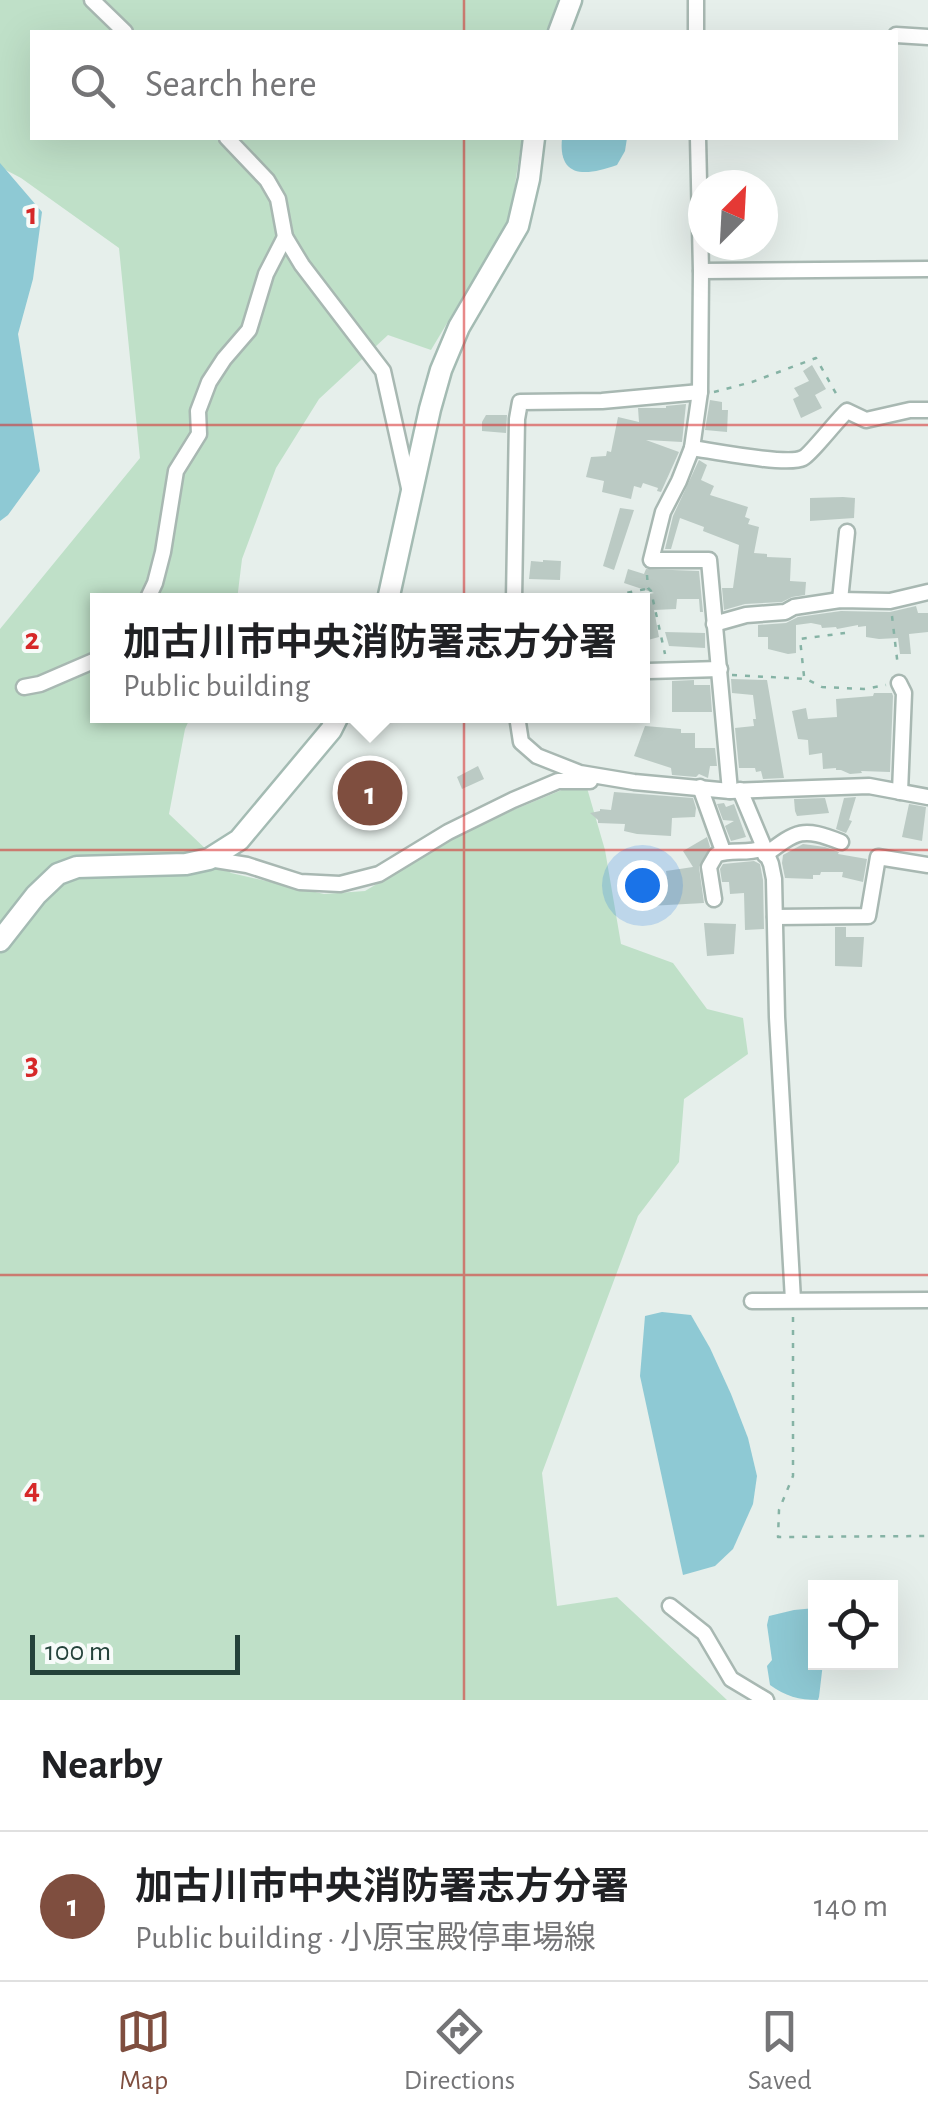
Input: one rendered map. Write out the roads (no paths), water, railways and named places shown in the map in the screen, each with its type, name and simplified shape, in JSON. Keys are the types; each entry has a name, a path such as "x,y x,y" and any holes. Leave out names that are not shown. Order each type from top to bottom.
{"main road":[{"path":"560,30 572,0"},
{"path":"390,593 442,370 458,327 518,226 534,140"},
{"path":"0,941 58,874 78,867 186,864 209,859 239,840 334,723"}],"street":[{"path":"92,0 122,30"},
{"path":"696,0 696,30"},
{"path":"898,36 928,37"},
{"path":"229,140 267,180 278,199 285,237 302,265 384,371 411,499"},
{"path":"698,140 700,392 692,448 663,512 651,560 709,560 735,790 774,878 792,1300"},
{"path":"150,593 163,552 176,471 198,434 198,411 209,382 249,330 266,274 285,237"},
{"path":"701,271 928,269"},
{"path":"514,593 520,402 700,392"},
{"path":"692,448 801,460 847,411 866,420 928,410"},
{"path":"840,600 847,532"},
{"path":"714,624 840,600 890,600 928,592"},
{"path":"24,687 90,662"},
{"path":"650,671 720,672"},
{"path":"898,683 904,693 900,792"},
{"path":"519,723 521,742 537,756 580,773 735,790 869,786 928,797"},
{"path":"209,859 247,865 300,882 340,884 380,874 483,813 558,782 618,779"},
{"path":"700,787 723,851"},
{"path":"714,899 709,867 716,854 764,851 800,832 841,842"},
{"path":"775,917 868,916 878,857 928,865"},
{"path":"752,1301 928,1300"},
{"path":"670,1606 704,1633 731,1679 766,1700"}],"water":[{"path":"562,140 627,140 617,165 595,171 569,167"},
{"path":"0,163 42,212 33,279 18,334 40,471 0,521"},
{"path":"662,1312 691,1315 731,1394 757,1476 753,1504 733,1549 715,1566 683,1575 640,1376 645,1316"},
{"path":"808,1609 808,1670 822,1670 818,1700 792,1697 770,1685 769,1616"}],"place":[{"name":"加古川市中央消防署志方分署","path":"370,793"}]}
